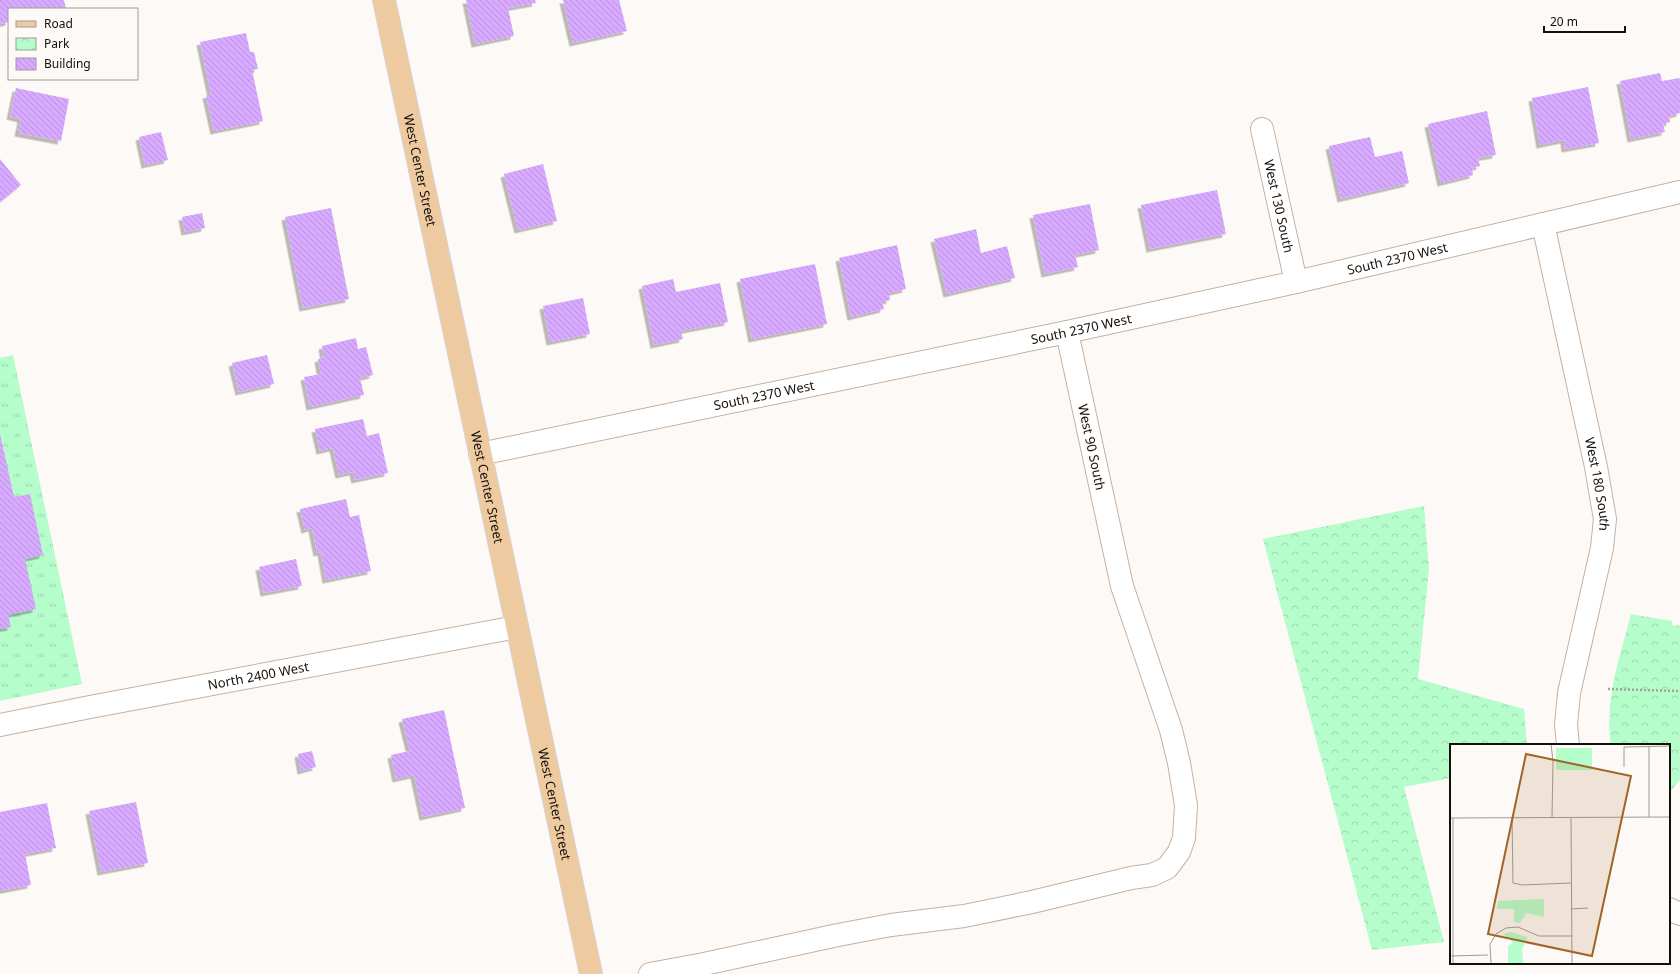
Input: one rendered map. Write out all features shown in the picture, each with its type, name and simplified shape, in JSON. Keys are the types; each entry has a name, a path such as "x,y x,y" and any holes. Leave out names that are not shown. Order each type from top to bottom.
{"main road":[{"name":"West Center Street","path":"384,0 591,974"}],"street":[{"name":"West 130 South","path":"1262,129 1296,282"},
{"name":"South 2370 West","path":"480,454 1067,332 1296,282 1680,192"},
{"name":"West 180 South","path":"1543,224 1596,466 1605,519 1602,548 1569,694 1566,725 1568,744"},
{"name":"West 90 South","path":"650,974 891,925 964,916 1032,902 1109,882 1152,874 1167,868 1179,852 1184,838 1186,805 1179,763 1171,730 1122,586 1067,332"},
{"name":"North 2400 West","path":"0,726 90,707 517,627"},
{"path":"1670,909 1680,914"}],"path":[{"path":"1608,689 1680,691"}],"green space":[{"path":"13,355 82,684 0,701 0,358"},
{"path":"1424,506 1429,569 1418,679 1524,709 1527,744 1450,744 1450,778 1404,787 1444,942 1372,950 1263,539"},
{"path":"1631,614 1672,621 1672,626 1680,625 1680,780 1670,792 1670,744 1611,744 1609,728 1611,695"}],"building":[{"path":"0,0 64,0 66,8 8,8 8,22 0,24"},
{"path":"466,0 535,0 536,3 508,8 514,36 475,44"},
{"path":"563,0 619,0 627,31 573,43"},
{"path":"246,33 250,52 254,52 258,69 252,70 263,121 214,131 206,95 211,94 200,42"},
{"path":"1660,73 1662,81 1680,78 1680,113 1669,116 1670,122 1663,124 1665,132 1631,139 1620,81"},
{"path":"1588,87 1599,143 1565,149 1564,140 1540,145 1532,98"},
{"path":"16,88 69,99 61,141 18,133 21,119 10,116"},
{"path":"1487,111 1496,155 1478,158 1480,166 1472,168 1473,175 1441,183 1428,124"},
{"path":"161,132 168,160 145,165 139,137"},
{"path":"1370,137 1375,157 1402,151 1409,183 1341,199 1329,146"},
{"path":"0,159 21,185 0,202"},
{"path":"543,164 557,221 518,230 504,174"},
{"path":"1217,190 1226,234 1150,249 1141,205"},
{"path":"1090,204 1099,250 1075,255 1078,267 1045,274 1033,215"},
{"path":"331,208 349,299 303,308 285,217"},
{"path":"202,213 205,228 185,232 182,217"},
{"path":"976,229 981,253 1007,246 1015,278 947,294 934,239"},
{"path":"897,245 906,289 889,293 890,300 882,302 884,309 851,317 839,258"},
{"path":"815,264 827,324 752,339 740,279"},
{"path":"673,279 676,292 720,283 728,322 681,331 683,339 654,345 642,286"},
{"path":"583,298 590,334 550,342 543,306"},
{"path":"356,338 358,349 366,347 373,375 360,378 364,395 310,407 304,377 321,374 318,359 324,357 322,346"},
{"path":"267,355 274,384 239,392 232,363"},
{"path":"363,419 367,436 379,433 388,473 355,480 353,472 339,475 333,448 320,451 315,429"},
{"path":"0,434 14,497 30,494 43,555 25,559 36,609 8,615 11,627 0,629"},
{"path":"346,499 350,517 359,515 371,571 326,580 321,552 317,553 312,528 305,530 300,509"},
{"path":"296,559 302,586 264,593 259,567"},
{"path":"444,710 465,808 423,817 414,775 396,779 391,755 410,751 402,719"},
{"path":"312,751 316,767 301,771 298,754"},
{"path":"136,802 148,863 101,872 89,811"},
{"path":"47,803 56,848 25,854 31,885 0,891 0,812"}]}
